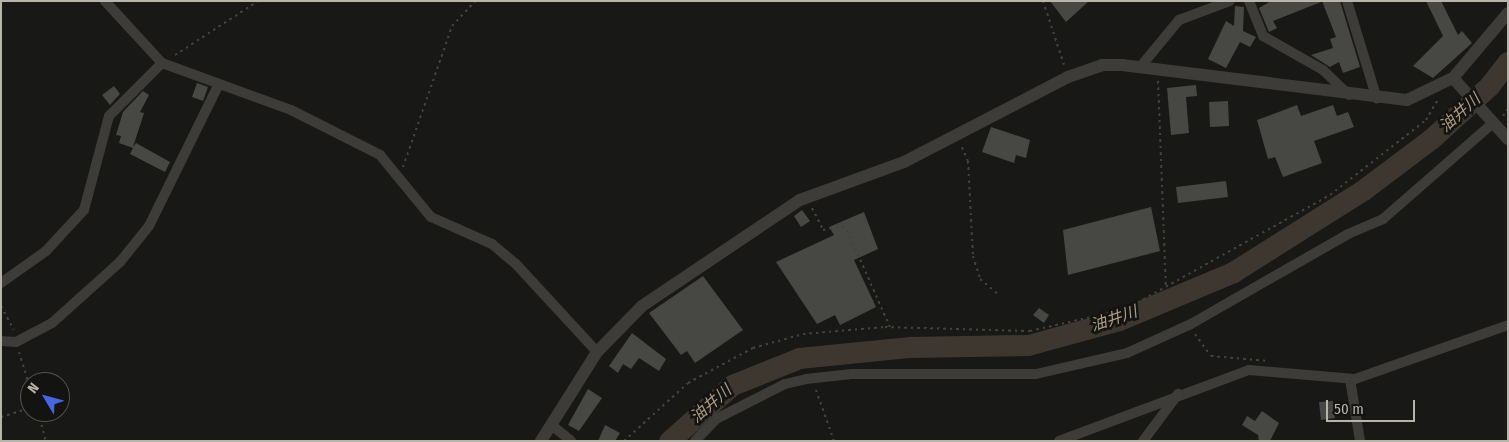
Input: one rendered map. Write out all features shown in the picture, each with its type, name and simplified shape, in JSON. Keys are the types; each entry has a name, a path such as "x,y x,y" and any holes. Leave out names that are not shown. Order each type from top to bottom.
{"street":[{"path":"105,1 162,63 291,110 380,155 439,222 492,244 515,263 597,352"},
{"path":"1141,66 1179,20 1230,1"},
{"path":"1249,1 1263,36 1323,70 1349,95"},
{"path":"1347,1 1377,99"},
{"path":"541,441 554,427 597,352 642,306 807,197 904,162 1068,77 1102,65 1158,67 1377,99 1407,100 1440,86 1453,78 1508,13"},
{"path":"1,283 46,251 84,210 109,116 162,63"},
{"path":"1453,78 1508,139"},
{"path":"1,341 16,342 52,323 101,282 149,226 219,84"},
{"path":"695,441 716,419 785,384 812,378 1036,374 1126,353 1190,324 1348,234 1383,219 1491,121"},
{"path":"1059,441 1178,394 1249,370 1274,369 1350,379 1367,377 1508,325"},
{"path":"1350,379 1360,441"},
{"path":"1143,441 1178,394"},
{"path":"554,427 571,441"}],"path":[{"path":"162,63 258,1"},
{"path":"400,178 452,26 475,1"},
{"path":"1043,1 1068,77"},
{"path":"1158,67 1166,288"},
{"path":"624,441 688,384 753,348 803,334 890,327 1030,331 1126,309 1330,195 1426,120 1437,106 1440,86"},
{"path":"956,135 968,160 973,256 980,279 999,295"},
{"path":"807,197 824,230 842,226 848,230 890,327"},
{"path":"1,306 16,342 25,372"},
{"path":"1190,324 1211,356 1256,356 1268,359 1274,369"},
{"path":"812,378 834,441"},
{"path":"1,417 20,411"},
{"path":"41,422 46,441"}],"building":[{"path":"1050,1 1089,1 1066,22"},
{"path":"1271,1 1321,2 1273,21 1277,28 1269,32 1259,8"},
{"path":"1322,1 1340,1 1360,67 1343,73 1339,62 1330,67 1311,55 1333,48 1330,39 1336,37"},
{"path":"1426,1 1441,1 1458,35 1462,31 1472,43 1433,78 1413,66 1443,36"},
{"path":"1235,6 1244,7 1243,31 1256,37 1250,47 1240,42 1226,68 1208,59 1226,21 1234,26"},
{"path":"197,83 208,87 203,101 192,97"},
{"path":"1196,85 1197,96 1186,97 1189,133 1171,135 1167,88"},
{"path":"114,86 120,94 110,105 102,95"},
{"path":"143,91 149,95 140,112 144,113 133,147 136,143 170,162 165,172 130,154 133,148 119,143 121,136 116,135 123,112"},
{"path":"1228,101 1229,126 1210,127 1209,102"},
{"path":"1297,105 1301,116 1333,105 1337,116 1348,112 1354,127 1314,141 1322,163 1283,177 1275,157 1268,159 1257,120"},
{"path":"991,127 1030,140 1026,158 1016,155 1014,163 982,152"},
{"path":"1226,181 1228,197 1178,203 1176,187"},
{"path":"1151,207 1160,251 1068,275 1063,230"},
{"path":"802,210 810,221 801,227 794,216"},
{"path":"864,212 878,249 854,260 876,307 840,325 835,315 817,324 776,262 834,235 829,227"},
{"path":"703,276 743,330 695,363 687,351 681,355 649,313"},
{"path":"1039,308 1049,315 1044,323 1033,315"},
{"path":"632,333 666,359 659,371 639,358 631,369 623,364 618,373 609,366"},
{"path":"588,389 602,398 579,431 568,425"},
{"path":"1333,401 1335,418 1321,420 1319,402"},
{"path":"1262,411 1279,423 1270,441 1259,441 1258,435 1242,425 1247,416 1255,421"},
{"path":"605,425 620,433 615,441 598,441"}],"waterway":[{"name":"油井川","path":"669,441 732,385 799,358 910,347 1028,345 1119,320 1233,272 1363,190 1431,139 1489,86 1508,62"}]}
